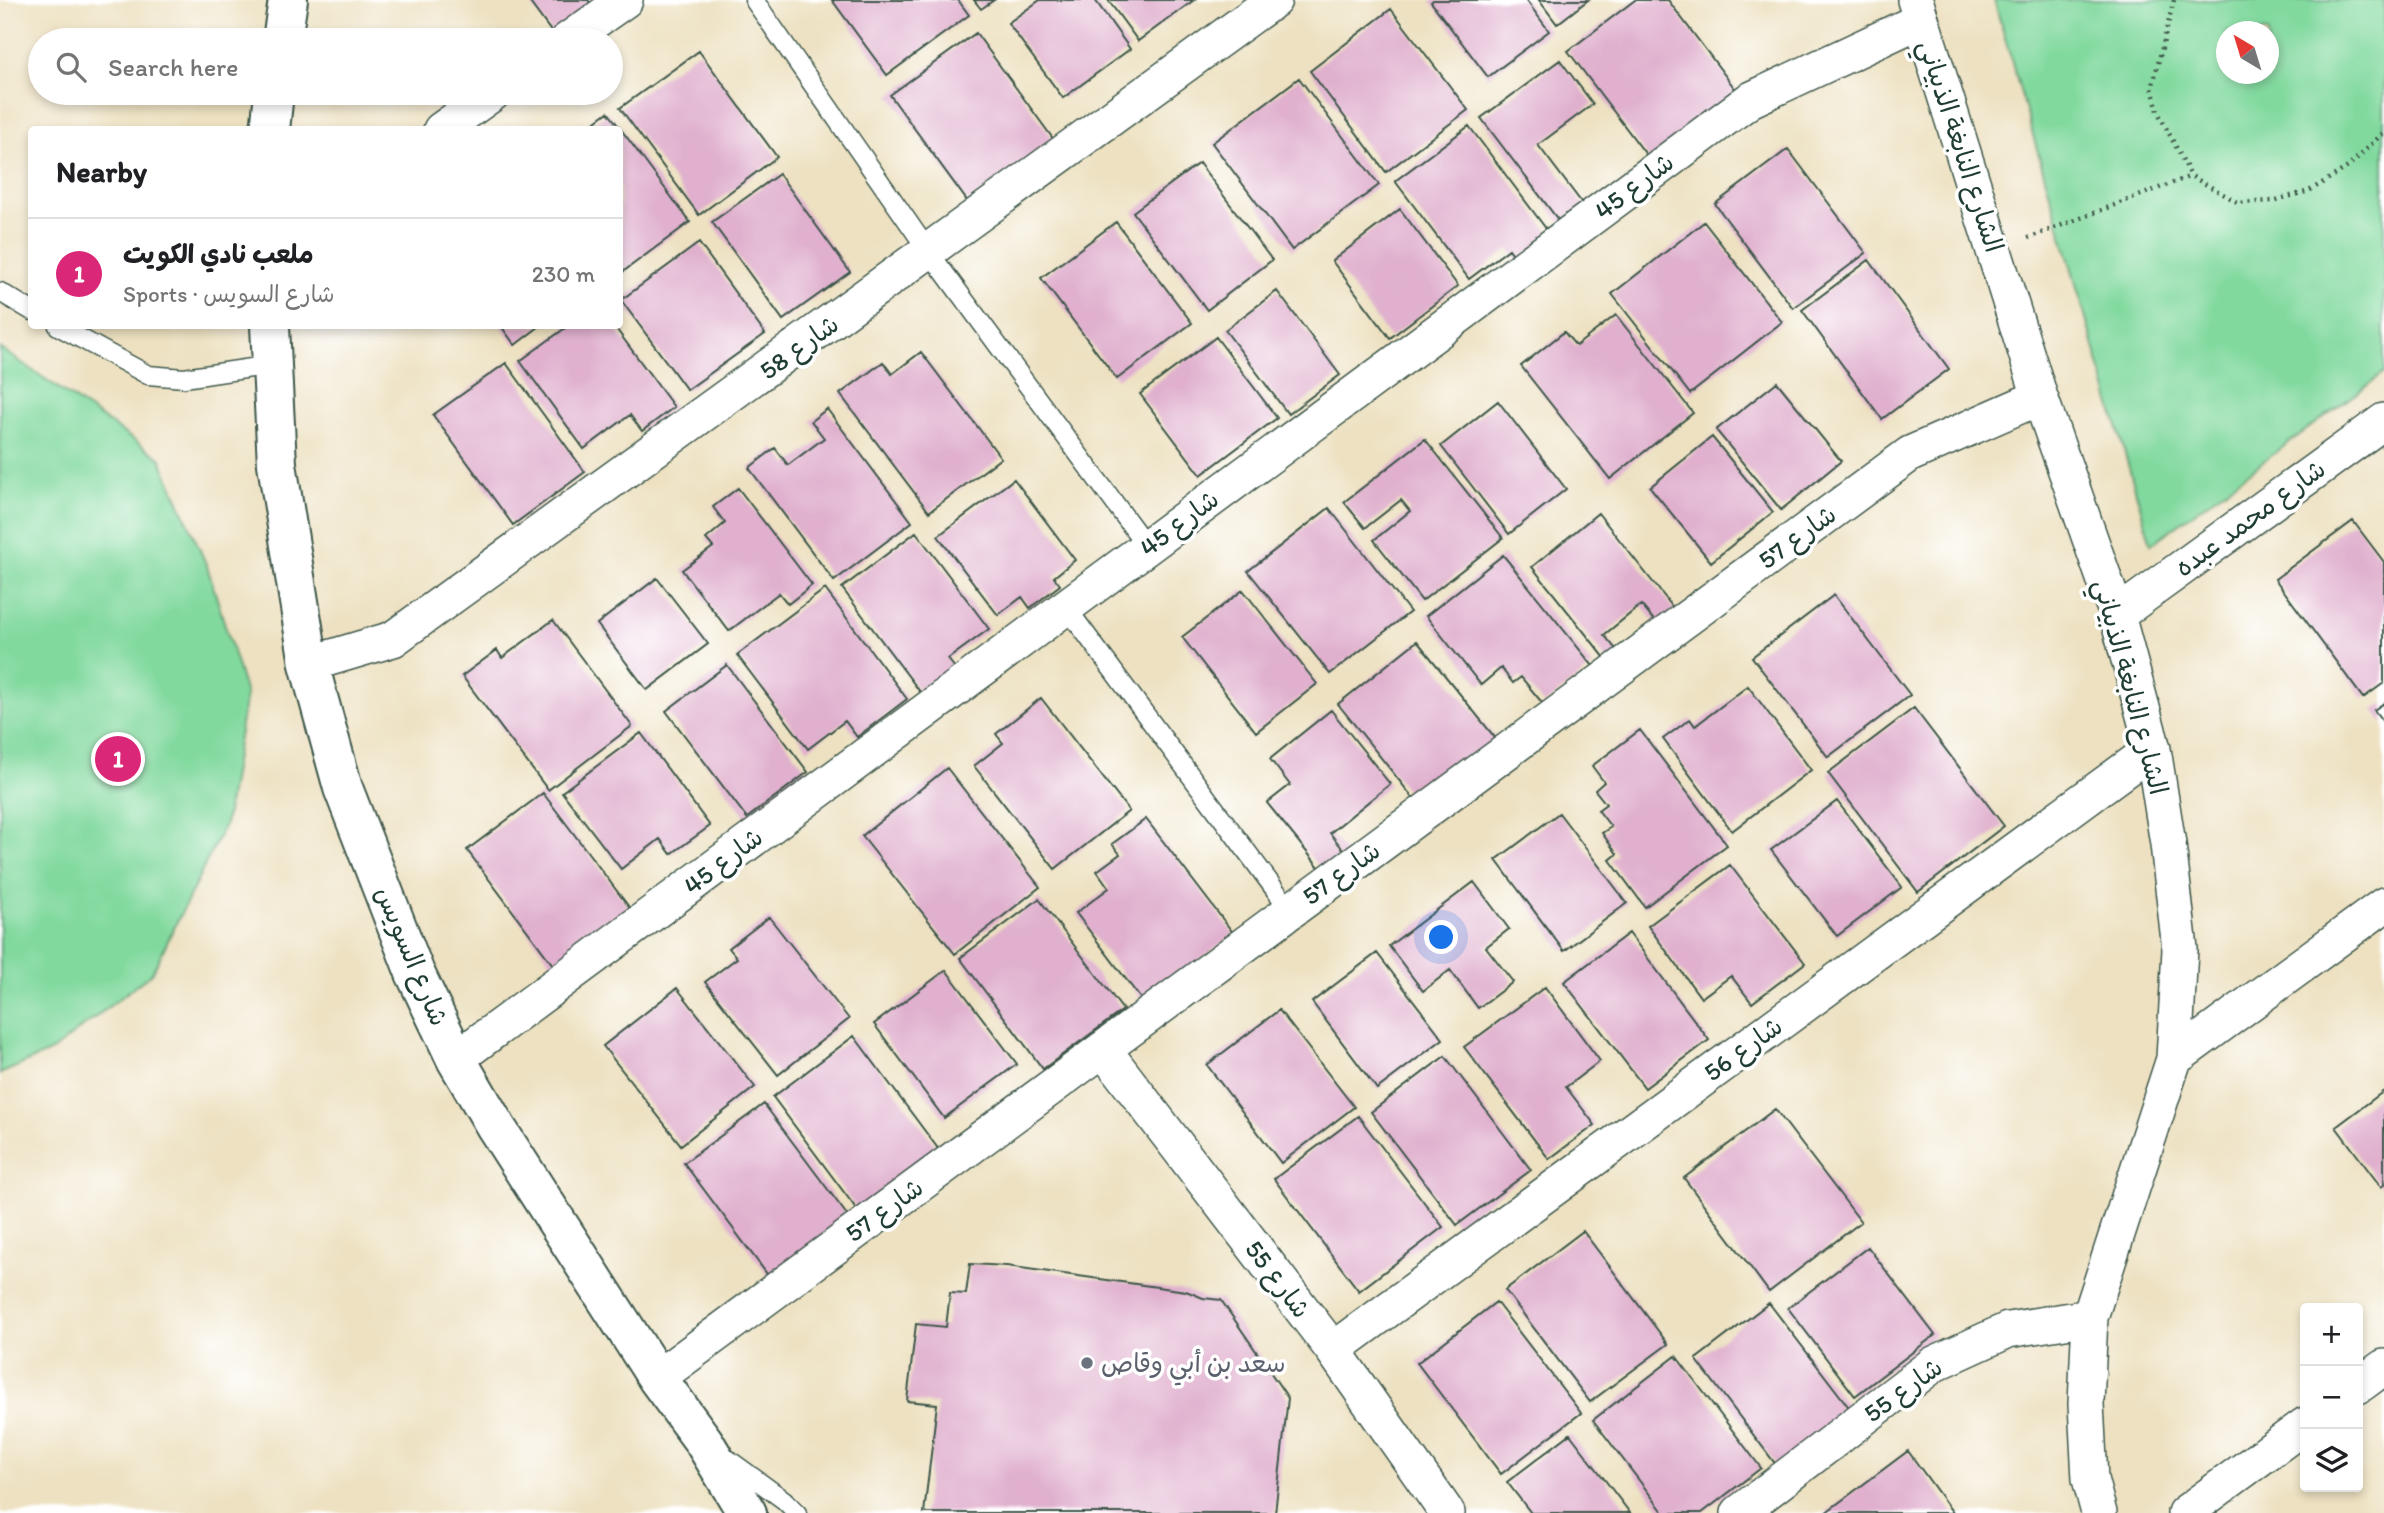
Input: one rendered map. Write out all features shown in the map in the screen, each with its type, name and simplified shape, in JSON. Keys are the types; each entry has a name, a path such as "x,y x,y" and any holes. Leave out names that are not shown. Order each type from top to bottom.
{"street":[{"path":"284,28 288,0"},
{"path":"585,28 625,0"},
{"name":"شارع 58","path":"309,664 393,639 929,253 1274,0"},
{"name":"الشارع النابغة الذبياني","path":"1918,10 2040,397 2117,615 2153,749 2168,844 2180,949 2174,1059 2090,1317 2086,1404 2090,1479 2099,1513"},
{"name":"شارع 45","path":"456,1059 1750,100 1918,10"},
{"path":"270,126 273,105"},
{"path":"447,126 476,105"},
{"name":"شارع السويس","path":"270,329 277,464 309,664 343,788 415,973 456,1059 496,1127 657,1378 704,1442 747,1513"},
{"name":"شارع 57","path":"657,1378 1910,454 2040,397"},
{"name":"شارع محمد عبده","path":"2117,615 2384,421"},
{"name":"شارع 56","path":"1333,1350 2153,749"},
{"path":"2174,1059 2384,905"},
{"name":"شارع 55","path":"1103,1049 1333,1350 1447,1513"},
{"name":"شارع 55","path":"1739,1513 1934,1364 2008,1330 2090,1317"},
{"path":"2363,1382 2384,1367"},
{"path":"2185,1513 2300,1429"}],"lane":[{"path":"754,0 929,253 1147,547"},
{"path":"0,292 28,309"},
{"path":"64,329 148,375 184,378 272,365"},
{"path":"1066,607 1290,910"},
{"path":"704,1442 784,1500 797,1513"}],"path":[{"path":"2174,0 2152,88 2159,114 2192,176 2239,204 2273,201 2309,191 2348,167 2384,132"},
{"path":"1994,251 2192,176"}],"green space":[{"path":"1994,0 2384,0 2384,373 2151,544"},
{"path":"0,348 160,458 207,566 246,694 225,824 152,973 52,1051 0,1074"}],"building":[{"path":"528,0 588,0 592,5 561,28 549,28"},
{"path":"832,0 958,0 969,15 887,75"},
{"path":"974,0 994,0 981,9"},
{"path":"1040,0 1095,0 1130,49 1063,98 1008,23"},
{"path":"1108,0 1194,0 1138,41"},
{"path":"1526,0 1549,31 1488,77 1431,2"},
{"path":"1539,0 1588,0 1557,24"},
{"path":"1635,0 1668,0 1739,94 1651,161 1568,51"},
{"path":"1391,9 1468,110 1386,172 1310,71"},
{"path":"976,33 1054,140 968,202 890,95"},
{"path":"699,51 777,157 699,215 620,108"},
{"path":"1560,60 1593,104 1538,145 1588,211 1565,229 1481,118"},
{"path":"1299,78 1379,185 1292,250 1212,143"},
{"path":"608,112 618,126 589,126"},
{"path":"1469,126 1553,238 1520,264 1509,249 1469,279 1395,181"},
{"path":"623,132 690,222 623,272"},
{"path":"1788,149 1866,253 1793,308 1715,204"},
{"path":"1199,163 1272,260 1207,310 1133,212"},
{"path":"779,174 850,272 783,320 712,222"},
{"path":"1400,209 1458,286 1390,338 1332,261"},
{"path":"1116,222 1192,323 1117,379 1041,278"},
{"path":"1704,222 1782,322 1690,394 1612,294"},
{"path":"699,243 765,334 687,390 623,303 623,299"},
{"path":"1869,260 1949,369 1882,419 1802,310"},
{"path":"1277,291 1340,375 1288,414 1225,330"},
{"path":"1616,315 1693,413 1610,479 1521,366 1564,332 1576,346"},
{"path":"503,329 536,329 515,345"},
{"path":"564,329 616,329 674,407 642,431 630,415 584,449 520,361"},
{"path":"1216,337 1277,418 1201,475 1140,394"},
{"path":"921,352 1001,458 929,512 840,394 883,362 892,374"},
{"path":"506,363 585,472 513,525 433,415"},
{"path":"1777,382 1841,461 1781,510 1716,430"},
{"path":"1498,401 1566,489 1509,534 1441,446"},
{"path":"827,409 912,522 834,581 749,468 775,448 788,465 824,438 811,421"},
{"path":"1712,437 1773,512 1711,562 1650,487"},
{"path":"1425,439 1503,538 1422,601 1374,540 1410,511 1401,500 1365,528 1344,502"},
{"path":"1014,479 1075,560 1054,577 1060,585 1030,608 1022,597 998,615 938,536"},
{"path":"738,488 812,585 788,604 779,593 729,631 682,570 713,547 706,539 725,523 713,507"},
{"path":"1329,508 1410,612 1330,674 1248,571"},
{"path":"1598,513 1675,610 1657,624 1641,605 1604,635 1620,654 1609,663 1532,567"},
{"path":"2353,521 2384,562 2384,683 2363,698 2275,579"},
{"path":"916,532 989,629 948,659 958,672 924,697 842,588"},
{"path":"1503,555 1593,666 1544,705 1521,677 1513,683 1501,668 1481,685 1426,616"},
{"path":"657,578 708,644 647,690 597,624"},
{"path":"825,589 907,699 857,737 845,721 808,749 737,655"},
{"path":"1243,590 1317,684 1256,732 1182,637"},
{"path":"1834,595 1910,695 1828,757 1752,657"},
{"path":"553,620 632,726 548,790 462,676 497,650 502,658"},
{"path":"1417,641 1497,740 1418,804 1338,704"},
{"path":"727,665 808,772 747,818 666,711"},
{"path":"1748,686 1811,770 1732,831 1663,739 1690,719 1695,726"},
{"path":"1041,698 1129,811 1055,869 974,766 1003,743 996,734"},
{"path":"2384,703 2384,723 2374,710"},
{"path":"1914,708 2004,826 1918,892 1828,773"},
{"path":"1331,710 1390,784 1330,833 1346,853 1323,872 1267,803 1290,785 1270,759"},
{"path":"1640,730 1727,845 1645,907 1610,860 1617,854 1602,833 1611,827 1598,810 1606,804 1595,790 1604,782 1592,766"},
{"path":"641,733 710,826 671,854 660,839 621,869 562,792"},
{"path":"947,768 1040,887 955,954 862,836"},
{"path":"543,793 632,911 556,969 467,850"},
{"path":"1837,801 1902,887 1837,936 1771,850"},
{"path":"1559,813 1627,903 1564,951 1496,860"},
{"path":"1146,819 1234,934 1144,1003 1076,913 1109,888 1097,871 1120,854 1112,844"},
{"path":"1730,865 1805,963 1752,1003 1731,976 1701,998 1648,926"},
{"path":"1474,882 1509,929 1486,947 1513,982 1478,1008 1450,970 1423,991 1389,946"},
{"path":"1039,899 1123,1010 1043,1069 960,958"},
{"path":"769,917 849,1019 778,1075 705,982 737,958 729,948"},
{"path":"1629,933 1709,1040 1645,1088 1564,982"},
{"path":"1377,953 1443,1039 1377,1089 1312,1002"},
{"path":"946,970 1017,1064 944,1118 874,1024"},
{"path":"1545,987 1600,1061 1566,1087 1595,1125 1549,1159 1464,1047"},
{"path":"677,988 755,1087 681,1145 603,1046"},
{"path":"1279,1010 1354,1107 1281,1163 1207,1065"},
{"path":"854,1036 945,1158 864,1219 773,1097"},
{"path":"1445,1056 1531,1170 1457,1225 1371,1112"},
{"path":"2384,1091 2384,1185 2381,1187 2336,1127"},
{"path":"764,1104 853,1223 773,1282 684,1163"},
{"path":"1775,1109 1861,1222 1769,1292 1684,1178"},
{"path":"1358,1116 1443,1227 1359,1291 1274,1179"},
{"path":"1583,1231 1668,1344 1590,1402 1505,1290"},
{"path":"1868,1247 1935,1335 1855,1396 1788,1308"},
{"name":"سعد بن أبي وقاص","path":"970,1264 1007,1266 1186,1291 1203,1298 1221,1300 1288,1398 1275,1513 924,1513 937,1404 907,1401 916,1324 946,1327 950,1293 966,1294"},
{"path":"1496,1302 1581,1413 1501,1474 1417,1363"},
{"path":"1769,1303 1851,1410 1777,1466 1696,1359"},
{"path":"1676,1356 1761,1468 1702,1513 1664,1513 1593,1420"},
{"path":"1570,1434 1630,1513 1531,1513 1507,1482"},
{"path":"1908,1451 1953,1513 1825,1513"}],"place":[{"name":"ملعب نادي الكويت","path":"118,759"},
{"name":"سعد بن أبي وقاص","path":"1087,1363"}]}
